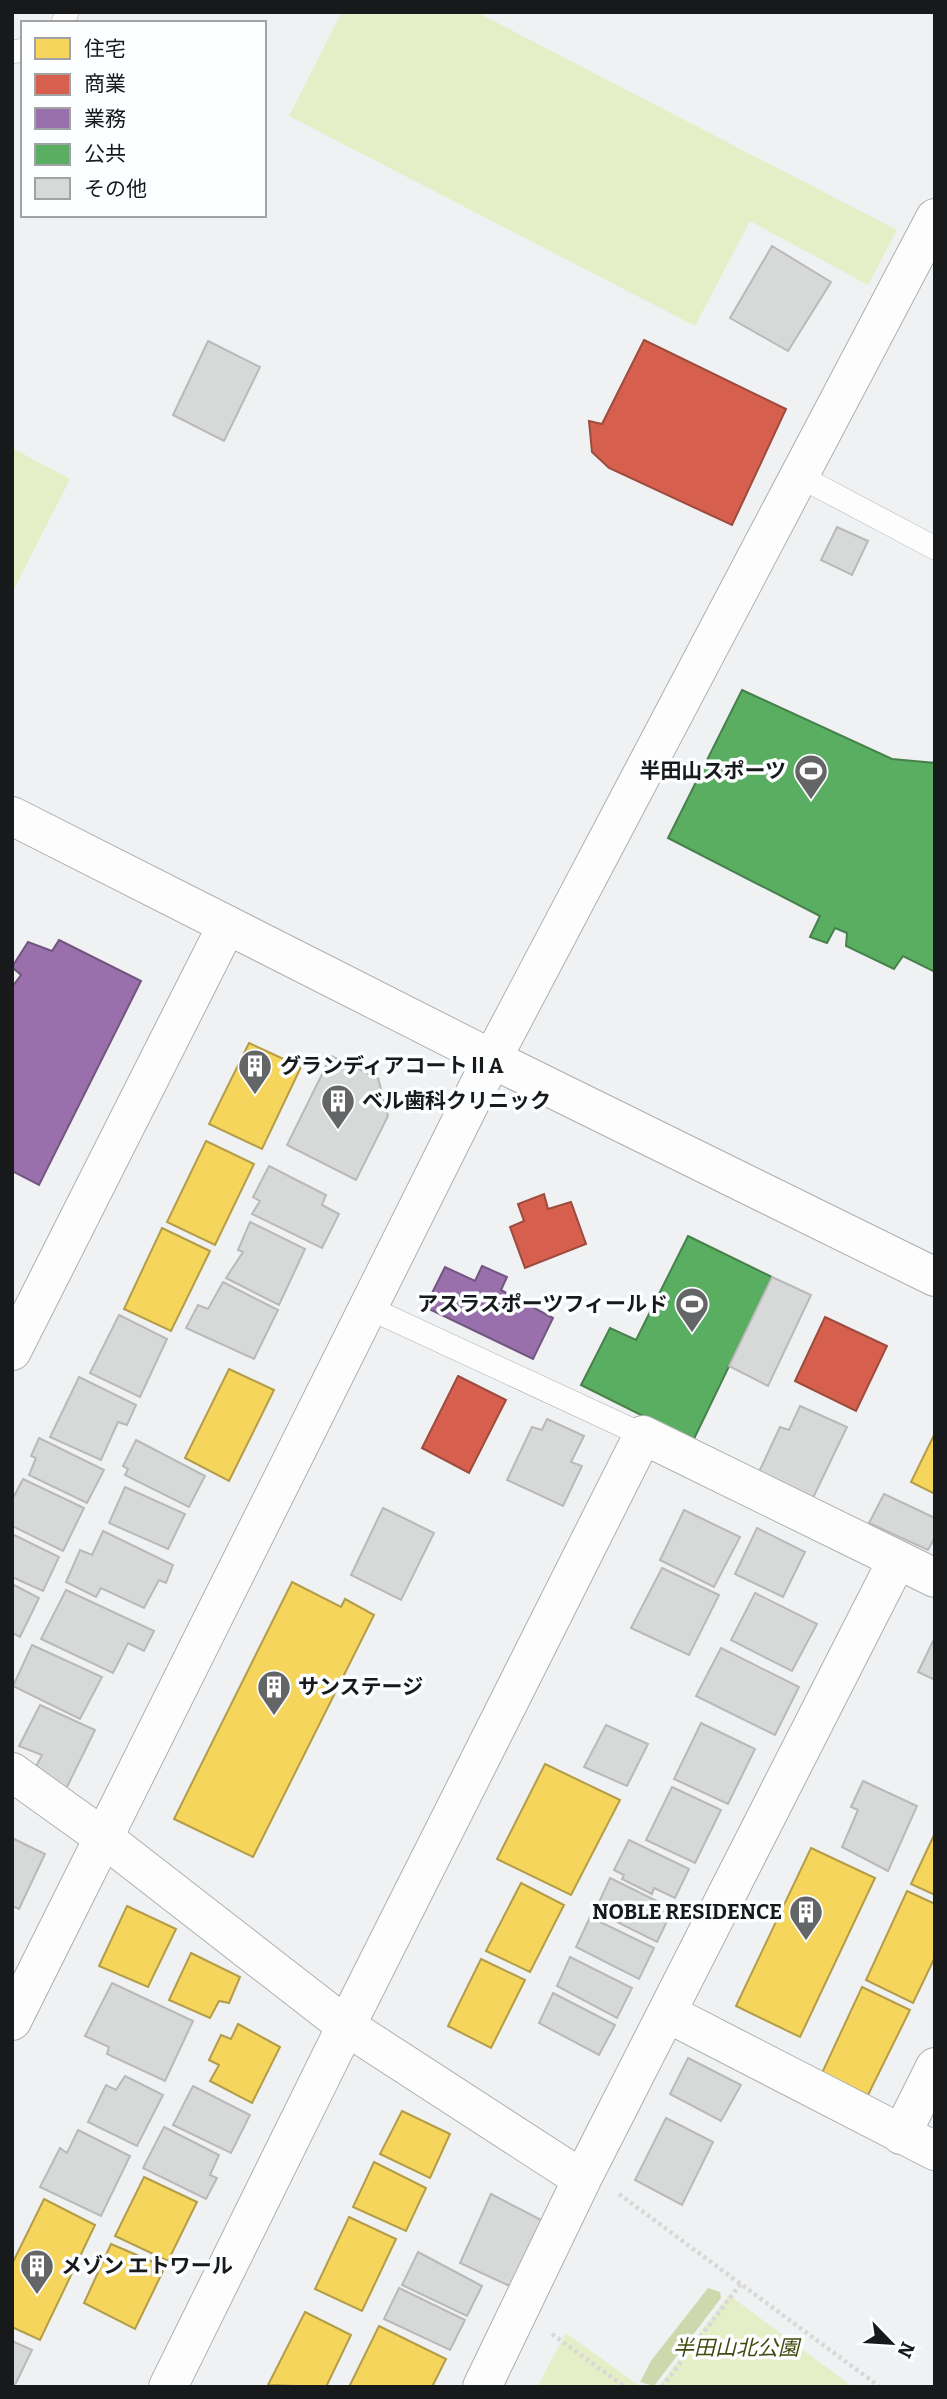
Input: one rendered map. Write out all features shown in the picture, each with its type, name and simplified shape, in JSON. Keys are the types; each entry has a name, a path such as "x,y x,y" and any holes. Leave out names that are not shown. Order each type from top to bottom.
{"street":[{"path":"12,2021 492,1059 935,218"},
{"path":"12,816 492,1059 935,1277"},
{"path":"12,1351 227,925"},
{"path":"168,2387 643,1435 935,1578"},
{"path":"482,2387 595,2183 667,2013 897,1560"},
{"path":"12,1772 104,1838 346,2026 595,2183"},
{"path":"667,2013 918,2143 935,2067"}],"lane":[{"path":"799,476 935,548"},
{"path":"369,1308 643,1435"}],"path":[{"path":"595,2183 742,2282 880,2387"},
{"path":"662,2387 742,2282"},
{"path":"562,2340 625,2387"}],"green space":[{"path":"342,12 476,12 897,230 868,285 750,221 695,326 289,116"},
{"path":"12,448 70,479 12,593"},
{"path":"708,2288 720,2292 721,2298 654,2386 640,2382 651,2361"},
{"name":"半田山北公園","path":"729,2295 853,2387 658,2387"},
{"name":"半田山北公園","path":"566,2333 641,2387 537,2387"}],"building: 住宅":[{"name":"グランディアコートⅡA","path":"249,1043 301,1067 262,1149 209,1124"},
{"path":"206,1141 254,1164 215,1245 167,1222"},
{"path":"162,1228 210,1251 171,1331 124,1309"},
{"path":"229,1369 274,1390 229,1481 185,1458"},
{"path":"935,1433 935,1494 911,1482"},
{"name":"サンステージ","path":"292,1582 341,1607 345,1599 374,1615 253,1857 174,1819"},
{"path":"545,1764 620,1800 571,1895 497,1859"},
{"path":"935,1833 935,1895 911,1884"},
{"name":"NOBLE RESIDENCE","path":"811,1848 875,1878 800,2037 736,2006"},
{"path":"521,1883 564,1905 530,1972 486,1951"},
{"path":"907,1891 935,1904 935,1957 913,2003 866,1980"},
{"path":"127,1906 176,1929 148,1987 99,1966"},
{"path":"191,1953 240,1977 229,2003 219,2001 210,2018 169,2000"},
{"path":"481,1959 525,1980 491,2048 448,2026"},
{"path":"862,1987 910,2010 868,2095 822,2073"},
{"path":"238,2024 280,2047 252,2103 210,2081 219,2065 209,2060 221,2035 231,2039"},
{"path":"402,2111 450,2134 430,2178 380,2154"},
{"path":"374,2162 426,2188 406,2231 353,2207"},
{"path":"144,2177 197,2202 168,2261 115,2236"},
{"name":"メゾン エトワール","path":"44,2199 95,2225 40,2340 12,2327 12,2264"},
{"path":"349,2217 396,2239 362,2311 315,2289"},
{"path":"111,2244 165,2267 135,2329 84,2303"},
{"path":"305,2312 351,2335 326,2387 268,2385"},
{"path":"379,2326 446,2359 432,2387 349,2387"}],"building: 商業":[{"path":"644,340 786,409 732,525 609,468 592,452 589,421 602,424"},
{"path":"544,1194 548,1209 571,1202 586,1244 525,1268 510,1227 524,1221 518,1204"},
{"path":"825,1317 887,1346 856,1411 795,1381"},
{"path":"458,1376 506,1400 469,1473 422,1448"}],"building: 業務":[{"path":"59,940 141,981 39,1185 12,1171 12,987 21,975 12,967 28,942 52,951"},
{"path":"482,1266 507,1277 501,1290 553,1318 533,1359 425,1307 445,1267 475,1281"}],"building: 公共":[{"name":"半田山スポーツ","path":"742,690 892,759 935,763 935,972 903,956 894,969 846,946 847,933 835,928 827,943 810,937 820,916 668,838"},
{"name":"アスラスポーツフィールド","path":"688,1236 772,1277 693,1441 581,1385 610,1328 636,1340"}],"building: その他":[{"path":"772,246 831,282 788,351 730,318"},
{"path":"208,341 260,367 224,441 173,415"},
{"path":"837,527 868,541 852,575 821,560"},
{"name":"ベル歯科クリニック","path":"331,1056 378,1078 388,1116 356,1180 287,1145"},
{"path":"269,1166 326,1195 322,1205 339,1214 322,1248 252,1214 260,1201 253,1197"},
{"path":"250,1222 305,1249 279,1305 226,1278 243,1252 238,1250"},
{"path":"772,1277 811,1295 768,1386 729,1366"},
{"path":"223,1282 278,1310 254,1359 186,1328 198,1305 208,1309"},
{"path":"119,1315 167,1339 140,1397 90,1373"},
{"path":"79,1377 136,1405 127,1425 118,1422 101,1460 50,1437"},
{"path":"800,1406 847,1427 812,1500 758,1474 780,1427 789,1430"},
{"path":"547,1419 584,1436 571,1462 582,1466 563,1506 507,1480 532,1427 542,1430"},
{"path":"39,1438 104,1470 87,1503 29,1475 36,1458 31,1456"},
{"path":"136,1440 205,1476 189,1507 125,1475 128,1469 123,1466"},
{"path":"23,1479 84,1508 63,1551 12,1526 12,1500"},
{"path":"125,1487 185,1514 168,1549 109,1523"},
{"path":"884,1494 935,1518 935,1537 928,1550 869,1523"},
{"path":"383,1508 434,1533 401,1600 351,1575"},
{"path":"684,1510 740,1537 714,1587 660,1560"},
{"path":"757,1528 805,1552 783,1597 735,1574"},
{"path":"103,1531 173,1565 166,1583 159,1580 144,1608 101,1588 96,1597 66,1582 80,1550 92,1555"},
{"path":"12,1534 59,1557 43,1591 12,1577"},
{"path":"662,1568 719,1595 689,1655 631,1628"},
{"path":"12,1584 39,1598 20,1637 12,1633"},
{"path":"66,1590 154,1631 144,1651 128,1643 113,1673 41,1639"},
{"path":"755,1593 817,1624 792,1671 731,1640"},
{"path":"935,1637 935,1680 918,1672"},
{"path":"32,1645 102,1677 80,1719 13,1686"},
{"path":"721,1648 799,1687 775,1735 696,1696"},
{"path":"40,1705 95,1730 66,1789 33,1772 42,1755 19,1746"},
{"path":"701,1723 755,1749 728,1804 674,1779"},
{"path":"606,1725 648,1744 627,1786 584,1767"},
{"path":"863,1781 917,1806 888,1871 842,1847 858,1810 851,1807"},
{"path":"672,1787 721,1810 695,1863 646,1840"},
{"path":"12,1838 45,1854 19,1909 12,1906"},
{"path":"629,1840 689,1869 675,1898 654,1888 652,1894 622,1879 624,1875 614,1870"},
{"path":"610,1878 673,1909 657,1942 595,1911"},
{"path":"590,1917 654,1948 639,1979 576,1947"},
{"path":"570,1957 632,1988 617,2018 557,1986"},
{"path":"112,1983 193,2021 165,2081 107,2054 109,2047 85,2036"},
{"path":"553,1993 615,2025 599,2055 539,2023"},
{"path":"688,2058 741,2085 721,2121 670,2094"},
{"path":"125,2076 163,2095 137,2146 88,2122 106,2085 116,2090"},
{"path":"193,2086 250,2115 231,2153 173,2125"},
{"path":"666,2118 713,2142 682,2205 635,2180"},
{"path":"164,2127 219,2155 210,2175 217,2178 206,2199 143,2168"},
{"path":"78,2130 130,2156 101,2216 40,2187 60,2148 67,2153"},
{"path":"491,2194 543,2221 512,2287 460,2263"},
{"path":"418,2252 482,2286 467,2316 402,2285"},
{"path":"399,2288 465,2320 450,2350 384,2319"},
{"path":"12,2341 32,2350 14,2387 12,2387"}],"place":[{"name":"半田山スポーツ","path":"811,801"},
{"name":"グランディアコートⅡA","path":"255,1096"},
{"name":"ベル歯科クリニック","path":"338,1131"},
{"name":"アスラスポーツフィールド","path":"692,1334"},
{"name":"サンステージ","path":"274,1717"},
{"name":"NOBLE RESIDENCE","path":"806,1942"},
{"name":"メゾン エトワール","path":"37,2296"}]}
